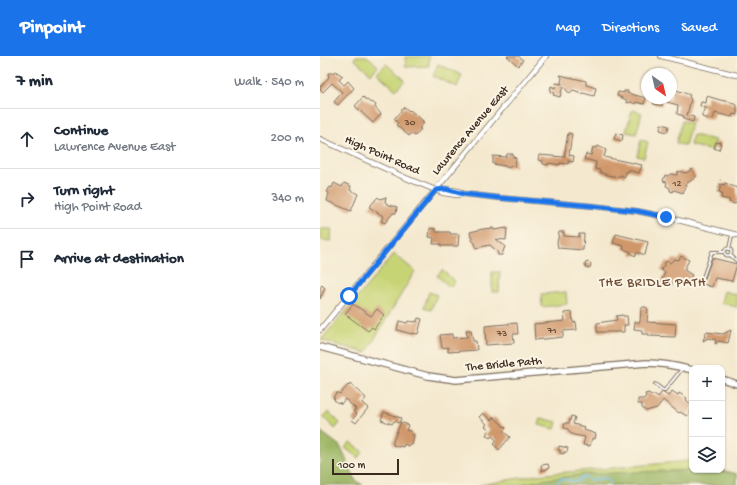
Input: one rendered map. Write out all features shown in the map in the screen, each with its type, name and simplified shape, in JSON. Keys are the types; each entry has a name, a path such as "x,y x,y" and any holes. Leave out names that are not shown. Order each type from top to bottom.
{"street":[{"name":"Lawrence Avenue East","path":"320,330 546,56"},
{"path":"661,56 737,76"},
{"name":"High Point Road","path":"320,139 436,190 446,189 464,194 637,211 735,234"},
{"name":"The Bridle Path","path":"320,347 428,376 456,380 646,363 658,363 689,369"},
{"path":"725,380 737,384"}],"lane":[{"path":"730,255 731,252 729,249 735,234"},
{"path":"700,286 712,252 724,252 726,249 729,249"},
{"path":"724,252 726,255 730,255 737,260"},
{"path":"655,384 664,391 683,368"}],"path":[{"path":"716,196 721,178"}],"green space":[{"path":"356,56 367,56 378,66 371,74 354,59"},
{"path":"429,56 429,66 406,67 405,57"},
{"path":"386,64 405,80 396,90 377,73"},
{"path":"438,64 462,75 457,87 433,76"},
{"path":"632,110 642,113 636,134 626,132"},
{"path":"682,121 691,123 685,146 676,143"},
{"path":"693,135 715,140 712,151 690,145"},
{"path":"641,140 648,142 644,158 637,156"},
{"path":"320,229 332,229 331,241 320,240"},
{"path":"394,254 415,271 366,353 321,340"},
{"path":"442,270 455,281 450,287 437,276"},
{"path":"492,272 500,272 499,292 492,292"},
{"path":"724,291 737,295 737,307 721,303"},
{"path":"429,292 437,295 431,310 424,307"},
{"path":"566,292 567,304 542,307 541,294"},
{"path":"329,412 340,423 335,429 323,417"},
{"path":"541,418 557,422 555,429 539,425"},
{"path":"320,431 340,446 356,481 363,485 320,485"},
{"path":"350,442 363,452 358,458 345,448"},
{"path":"688,461 689,473 725,473 725,471 737,474 737,485 480,485 536,475"},
{"path":"689,470 689,473 725,472 737,474 737,485 519,485 585,474"}],"building":[{"path":"507,56 518,56 523,60 518,66"},
{"path":"335,71 343,76 339,80 344,85 348,81 354,88 338,105 334,102 342,92 332,83 323,92 320,89 329,77 328,73 333,73"},
{"path":"560,75 586,81 586,85 596,88 594,96 583,93 580,94 579,92 573,90 570,93 563,86 560,97 553,95 554,93 550,92 551,86 555,88 556,83 562,84 562,78"},
{"path":"677,90 690,95 689,97 691,99 687,115 694,117 693,122 683,119 684,116 677,114 678,105 674,104 677,104"},
{"path":"624,91 628,91 627,93 641,97 641,103 627,103 627,100 617,96 618,92 624,93"},
{"path":"707,96 737,105 737,115 733,114 732,117 715,113 713,119 702,117 702,114 706,108 700,106 701,102 706,103"},
{"path":"363,97 376,105 375,107 381,114 373,123 355,106"},
{"path":"404,107 409,111 410,110 424,123 419,128 421,129 415,136 411,133 409,136 396,125 398,123 394,119"},
{"path":"661,124 669,126 667,132 660,130"},
{"path":"568,133 572,134 569,155 574,156 573,162 568,161 568,164 560,163 560,165 549,163 548,165 543,164 543,161 538,160 539,155 564,157"},
{"path":"616,133 623,135 622,141 614,139"},
{"path":"716,142 721,143 719,150 714,148"},
{"path":"598,146 606,150 604,157 642,165 639,173 628,170 625,177 620,175 619,177 607,175 600,172 600,170 595,169 596,162 584,159 586,154 591,155 593,147 595,148"},
{"path":"507,154 513,154 513,157 516,158 515,167 511,166 508,168 493,164 493,156 506,157"},
{"path":"692,169 696,177 686,184 683,193 674,190 673,192 670,191 670,188 666,186 667,182 663,181 665,175 677,175 678,171 686,173"},
{"path":"334,183 342,187 344,183 351,186 350,190 358,194 351,211 327,201 329,193 327,192 330,187 332,188"},
{"path":"725,183 737,188 737,202 735,204 729,202 730,200 721,198 722,193 719,192 721,184 724,185"},
{"path":"378,197 380,199 386,197 385,202 389,205 397,207 396,213 393,213 385,223 381,221 383,216 369,207"},
{"path":"430,228 436,229 436,232 450,232 450,234 459,234 458,246 441,246 441,244 433,244 434,238 429,237"},
{"path":"493,228 494,230 507,228 506,240 495,239 505,246 502,255 498,255 497,251 490,245 476,248 471,237 470,232"},
{"path":"559,232 564,232 564,236 579,237 579,234 584,234 583,250 558,248 557,242"},
{"path":"616,234 648,242 645,255 636,253 636,256 623,249 624,246 613,243"},
{"path":"681,256 689,260 684,270 692,275 688,283 680,280 678,283 674,281 671,286 666,283 664,285 661,283 665,272 661,270 666,261 670,263 674,259 679,260"},
{"path":"712,258 737,264 732,281 715,278 712,287 703,284"},
{"path":"588,262 591,265 588,268 585,265"},
{"path":"322,285 325,288 320,299 320,288"},
{"path":"353,304 371,316 377,309 384,315 374,329 372,327 368,331 345,314"},
{"path":"643,307 648,309 647,322 676,324 675,337 649,336 649,334 642,334 642,330 634,329 635,322 640,322 641,309"},
{"path":"572,312 573,323 576,322 577,330 563,331 563,337 535,340 534,324 565,321 564,313"},
{"path":"616,316 627,316 628,325 624,325 624,332 597,332 597,323 617,320"},
{"path":"418,318 422,319 418,334 397,330 399,321 407,323 408,321 417,322"},
{"path":"517,323 518,334 513,334 514,343 486,345 485,326"},
{"path":"466,330 471,330 473,341 476,341 477,350 448,352 448,347 442,348 440,335 452,334 452,338 467,337"},
{"path":"731,330 728,343 719,341 715,344 716,340 708,338 703,341 706,332 723,334"},
{"path":"350,384 366,398 362,403 368,408 356,423 352,420 357,414 353,411 356,409 345,399 341,404 333,398 336,393 340,394"},
{"path":"672,391 687,398 686,400 689,402 689,413 687,416 680,412 679,413 663,400 657,408 646,411 642,408 642,404 638,404 638,399 644,399 646,396 645,394 649,393 658,397 662,392 668,396"},
{"path":"384,412 401,418 399,423 394,421 392,424 381,420"},
{"path":"483,413 491,420 494,417 506,428 503,431 510,437 499,450 494,444 497,441 492,436 490,438 486,435 489,429 485,426 487,424 479,417"},
{"path":"571,416 575,417 573,424 585,427 584,430 596,434 595,439 592,438 590,446 583,445 585,437 574,435 570,433 568,429 564,428 565,423 569,423"},
{"path":"401,422 408,425 406,430 412,432 411,434 414,435 412,445 409,444 408,446 404,444 403,447 399,447 393,445 393,441"},
{"path":"559,446 568,448 567,452 564,452 564,454 560,453 560,450 558,450"},
{"path":"548,464 549,468 542,471 541,465"}],"waterway":[{"path":"558,485 559,480 562,479 578,482 580,478 586,477 590,480 606,478 610,481 609,485"}],"district":[{"name":"THE BRIDLE PATH","path":"653,283"}],"route":[{"path":"349,296 436,190 446,189 458,191 464,194 637,211 666,217"}]}
